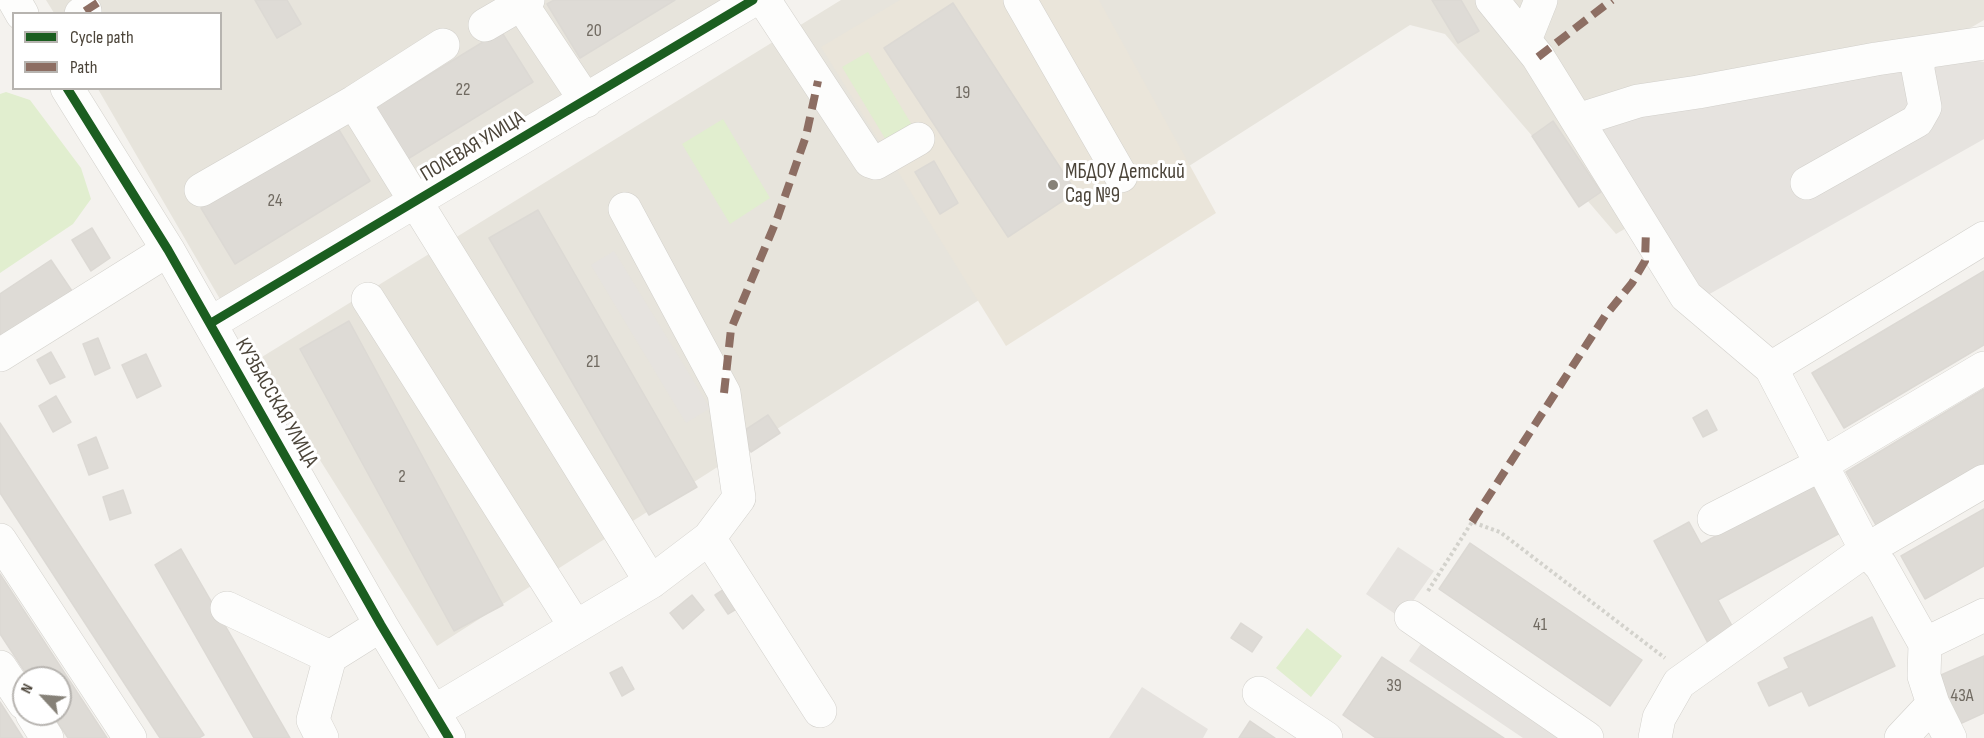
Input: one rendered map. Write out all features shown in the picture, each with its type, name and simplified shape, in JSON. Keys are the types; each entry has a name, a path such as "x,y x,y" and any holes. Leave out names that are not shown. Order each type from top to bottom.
{"street":[{"name":"ПОЛЕВАЯ УЛИЦА","path":"211,323 753,0"},
{"path":"764,0 870,161 876,163 918,139"},
{"path":"1020,0 1121,176"},
{"path":"1492,0 1538,57 1686,296 1771,368 1866,549 1881,566 1925,644 1924,676 1950,738"},
{"path":"1524,40 1541,0"},
{"path":"485,25 525,2 586,101"},
{"path":"1578,120 1638,100 1710,90 1876,59 1984,43"},
{"path":"201,190 354,102 443,45"},
{"path":"1807,183 1917,121 1925,107 1918,70 1919,53"},
{"name":"КУЗБАССКАЯ УЛИЦА","path":"68,90 211,323 381,626 441,725"},
{"path":"354,102 651,582"},
{"path":"441,725 575,626 651,582 709,538 739,498 723,393 625,208"},
{"path":"1771,368 1984,238"},
{"path":"0,355 168,250"},
{"path":"368,299 575,626"},
{"path":"1714,519 1822,464 1984,368"},
{"path":"1655,738 1659,718 1679,683 1866,549 1984,481"},
{"path":"709,538 820,711"},
{"path":"0,540 130,738"},
{"path":"227,608 330,657"},
{"path":"1925,644 1984,615"},
{"path":"1411,617 1587,738"},
{"path":"322,738 313,720 330,657 381,626"},
{"path":"0,667 12,685"},
{"path":"1259,693 1326,738"},
{"path":"1901,738 1934,704"}],"path":[{"path":"1411,617 1472,522 1500,532 1663,655 1679,683"}],"shaded area":[{"path":"46,0 722,0 224,306 99,90 222,90 222,12 53,12"},
{"path":"841,0 1984,0 1984,20 1616,234 1445,34 1410,25 437,646 257,360"},
{"name":"МБДОУ Детский Сад №9","path":"900,0 1099,0 1216,213 1006,346 821,47"},
{"path":"1974,60 1984,62 1984,139 1706,296 1600,131 1619,114"},
{"path":"614,251 710,408 686,423 591,265"},
{"path":"1398,547 1434,571 1401,618 1366,594"},
{"path":"1425,638 1572,738 1523,738 1409,661"},
{"path":"1142,687 1208,729 1203,738 1109,738"}],"green space":[{"path":"868,52 915,130 889,145 842,67"},
{"path":"6,92 30,100 81,168 91,199 73,224 0,273 0,94"},
{"path":"723,119 770,198 730,224 682,144"},
{"path":"1307,628 1342,656 1311,697 1276,668"}],"building":[{"path":"255,0 287,0 301,24 277,38"},
{"path":"554,0 675,0 580,58 547,4"},
{"path":"1432,0 1461,0 1479,31 1458,43"},
{"path":"953,3 1076,192 1008,237 884,48"},
{"path":"501,31 533,82 406,160 375,108"},
{"path":"1553,121 1601,192 1579,207 1532,136"},
{"path":"336,125 370,181 235,264 201,208"},
{"path":"934,161 958,203 940,214 915,172"},
{"path":"538,210 697,487 649,515 489,238"},
{"path":"92,228 110,258 91,271 72,240"},
{"path":"51,260 72,291 0,338 0,294"},
{"path":"1984,271 1984,345 1844,428 1812,373"},
{"path":"349,321 503,605 454,631 300,349"},
{"path":"98,338 110,368 95,375 83,344"},
{"path":"51,352 65,377 50,384 37,360"},
{"path":"146,354 161,386 137,398 122,365"},
{"path":"1984,389 1984,464 1877,527 1846,472"},
{"path":"56,396 71,422 53,432 39,406"},
{"path":"1707,410 1717,430 1703,437 1693,418"},
{"path":"768,415 780,433 751,452 739,434"},
{"path":"0,423 204,735 199,738 160,738 0,493"},
{"path":"96,437 108,468 89,475 78,445"},
{"path":"1813,483 1840,533 1718,600 1736,633 1710,647 1654,541 1689,522 1701,544"},
{"path":"123,490 131,513 110,520 103,497"},
{"path":"1984,509 1984,566 1925,599 1901,556"},
{"path":"1470,543 1642,660 1610,706 1439,589"},
{"path":"181,549 290,738 254,738 155,565"},
{"path":"0,574 60,666 21,666 0,634"},
{"path":"726,588 738,608 728,614 715,595"},
{"path":"692,595 704,610 683,629 670,613"},
{"path":"1872,617 1895,666 1809,706 1802,691 1769,706 1758,683 1789,668 1784,658"},
{"path":"1241,623 1262,637 1252,652 1231,638"},
{"path":"1984,656 1984,713 1953,727 1932,679"},
{"path":"1382,657 1504,738 1376,738 1343,715"},
{"path":"622,667 634,689 622,696 610,673"},
{"path":"72,684 107,738 68,738 60,726 72,726"},
{"path":"0,702 12,721 12,726 15,726 23,738 0,738"},
{"path":"1250,721 1275,738 1239,738"}],"marked path":[{"path":"85,11 102,0"},
{"path":"1538,57 1612,0"},
{"path":"724,393 731,329 777,219 806,136 818,81"},
{"path":"1472,522 1605,316 1632,283 1645,261 1646,230"}],"cycle path":[{"path":"211,323 753,0"},
{"path":"68,90 168,250 381,625 449,738"}],"place":[{"name":"МБДОУ Детский Сад №9","path":"1053,185"}]}
